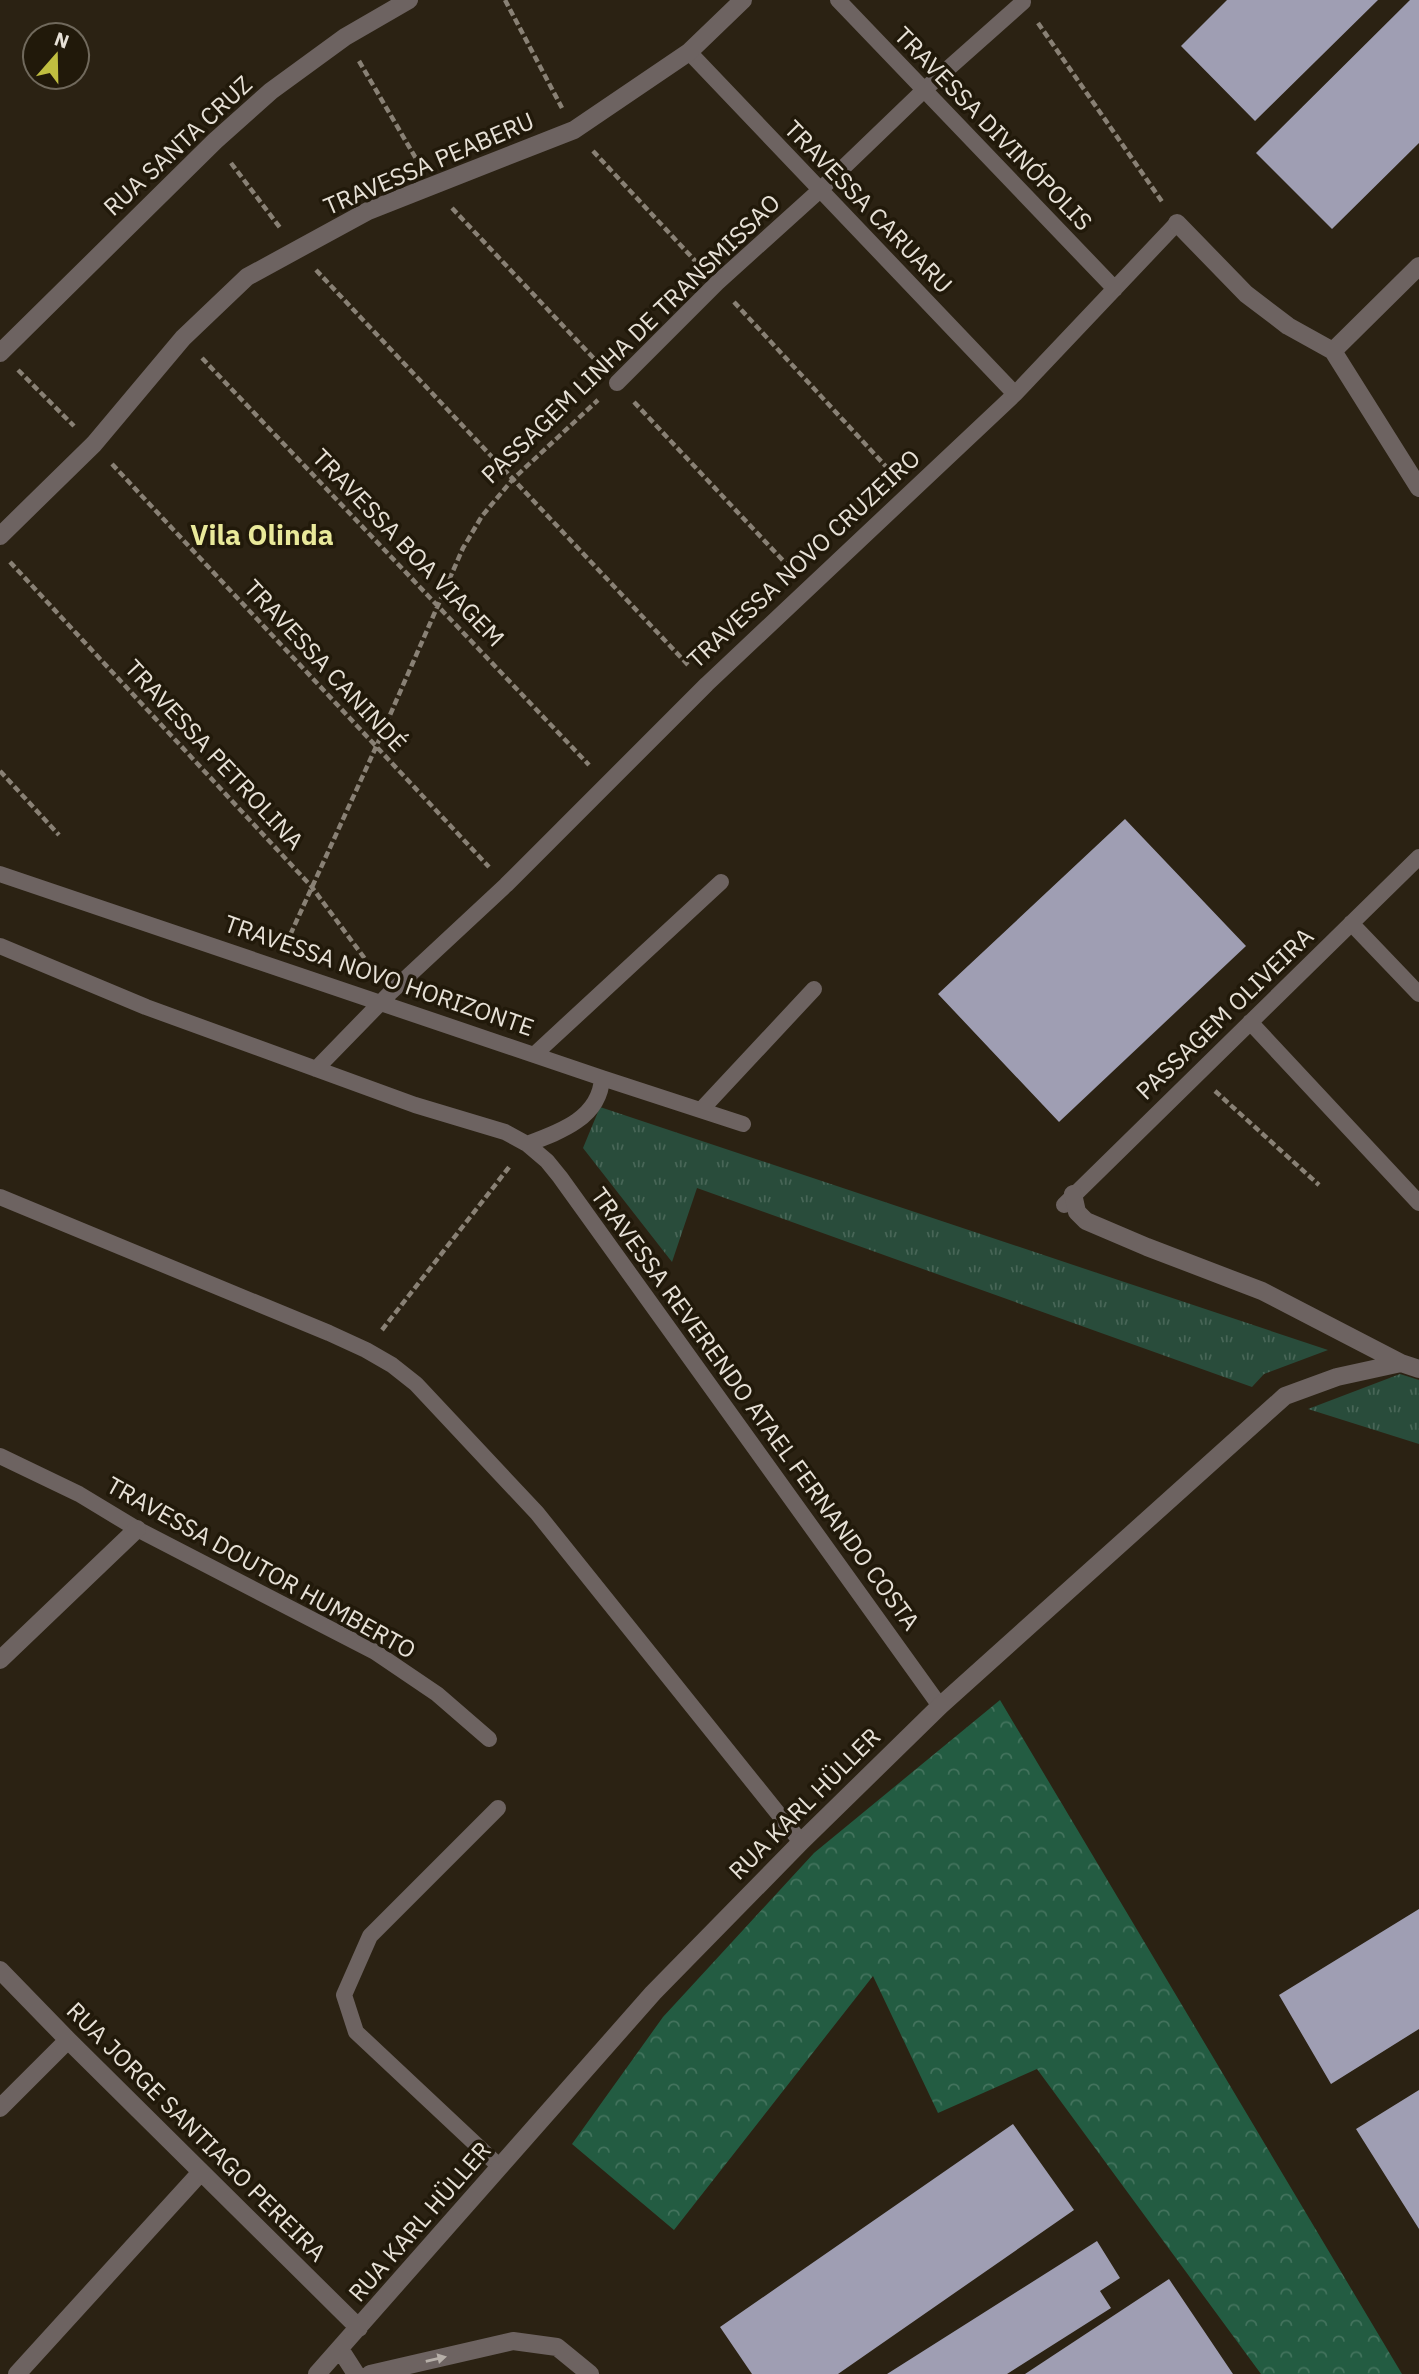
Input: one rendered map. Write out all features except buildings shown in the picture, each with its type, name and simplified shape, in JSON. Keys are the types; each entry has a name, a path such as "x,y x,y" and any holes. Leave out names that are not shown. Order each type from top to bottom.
{"street":[{"name":"RUA SANTA CRUZ","path":"0,353 215,141 271,91 345,37 409,0"},
{"name":"TRAVESSA PEABERU","path":"0,536 94,444 183,338 247,277 369,211 574,130 689,52 743,0"},
{"path":"1177,223 1246,294 1288,326 1333,351 1419,488"},
{"path":"1333,351 1419,266"},
{"path":"1068,1199 1086,1221 1262,1291 1401,1363 1419,1369"},
{"name":"RUA KARL HÜLLER","path":"317,2374 653,1993 801,1842 940,1706 1284,1396 1337,1377 1401,1363"},
{"path":"0,1660 137,1529"},
{"name":"RUA JORGE SANTIAGO PEREIRA","path":"0,1970 359,2328"},
{"path":"0,2108 68,2040"},
{"path":"17,2374 201,2172"},
{"path":"370,2374 513,2341 557,2347 590,2374"},
{"path":"340,2349 356,2374"}],"lane":[{"name":"TRAVESSA DIVINÓPOLIS","path":"838,0 1115,289"},
{"name":"PASSAGEM LINHA DE TRANSMISSAO","path":"617,383 717,283 820,190 924,90 1023,2"},
{"name":"TRAVESSA CARUARU","path":"689,52 1015,394"},
{"name":"TRAVESSA NOVO CRUZEIRO","path":"316,1069 386,998 506,885 707,684 1015,394 1177,223"},
{"name":"PASSAGEM OLIVEIRA","path":"1068,1199 1419,857"},
{"name":"TRAVESSA NOVO HORIZONTE","path":"0,874 276,967 386,998 602,1079 743,1124"},
{"path":"535,1054 721,882"},
{"path":"1351,923 1419,993"},
{"name":"TRAVESSA REVERENDO ATAEL FERNANDO COSTA","path":"0,946 146,1007 415,1105 505,1132 527,1144 547,1161 560,1177 940,1706"},
{"path":"701,1110 814,989"},
{"path":"1251,1022 1419,1203"},
{"path":"527,1144 548,1137 587,1114 601,1090 602,1079"},
{"path":"0,1197 366,1350 392,1365 416,1384 537,1513 801,1842"},
{"name":"TRAVESSA DOUTOR HUMBERTO","path":"0,1456 79,1494 137,1529 375,1652 437,1694 489,1739"},
{"path":"498,1808 370,1936 344,1995 356,2032 500,2167"}],"path":[{"path":"505,0 574,130 911,492"},
{"path":"1023,2 1177,223"},
{"path":"345,37 431,186 809,587"},
{"path":"215,141 296,249 707,684"},
{"name":"TRAVESSA BOA VIAGEM","path":"183,338 606,783"},
{"name":"TRAVESSA CANINDÉ","path":"0,353 94,444 506,885"},
{"name":"PASSAGEM LINHA DE TRANSMISSAO","path":"276,967 463,548 482,516 513,479 617,383"},
{"name":"TRAVESSA PETROLINA","path":"9,561 312,886 386,998"},
{"path":"0,771 59,835"},
{"path":"1196,1074 1319,1185"},
{"path":"366,1350 527,1144"}],"green space":[{"path":"600,1107 1328,1350 1264,1374 1252,1387 697,1188 672,1262 583,1148"},
{"path":"1400,1374 1419,1380 1419,1444 1308,1409"},
{"path":"1000,1700 1402,2374 1261,2374 1037,2069 938,2113 873,1976 674,2230 572,2144 663,2017 814,1853"}],"district":[{"name":"Vila Olinda","path":"262,535"}]}
